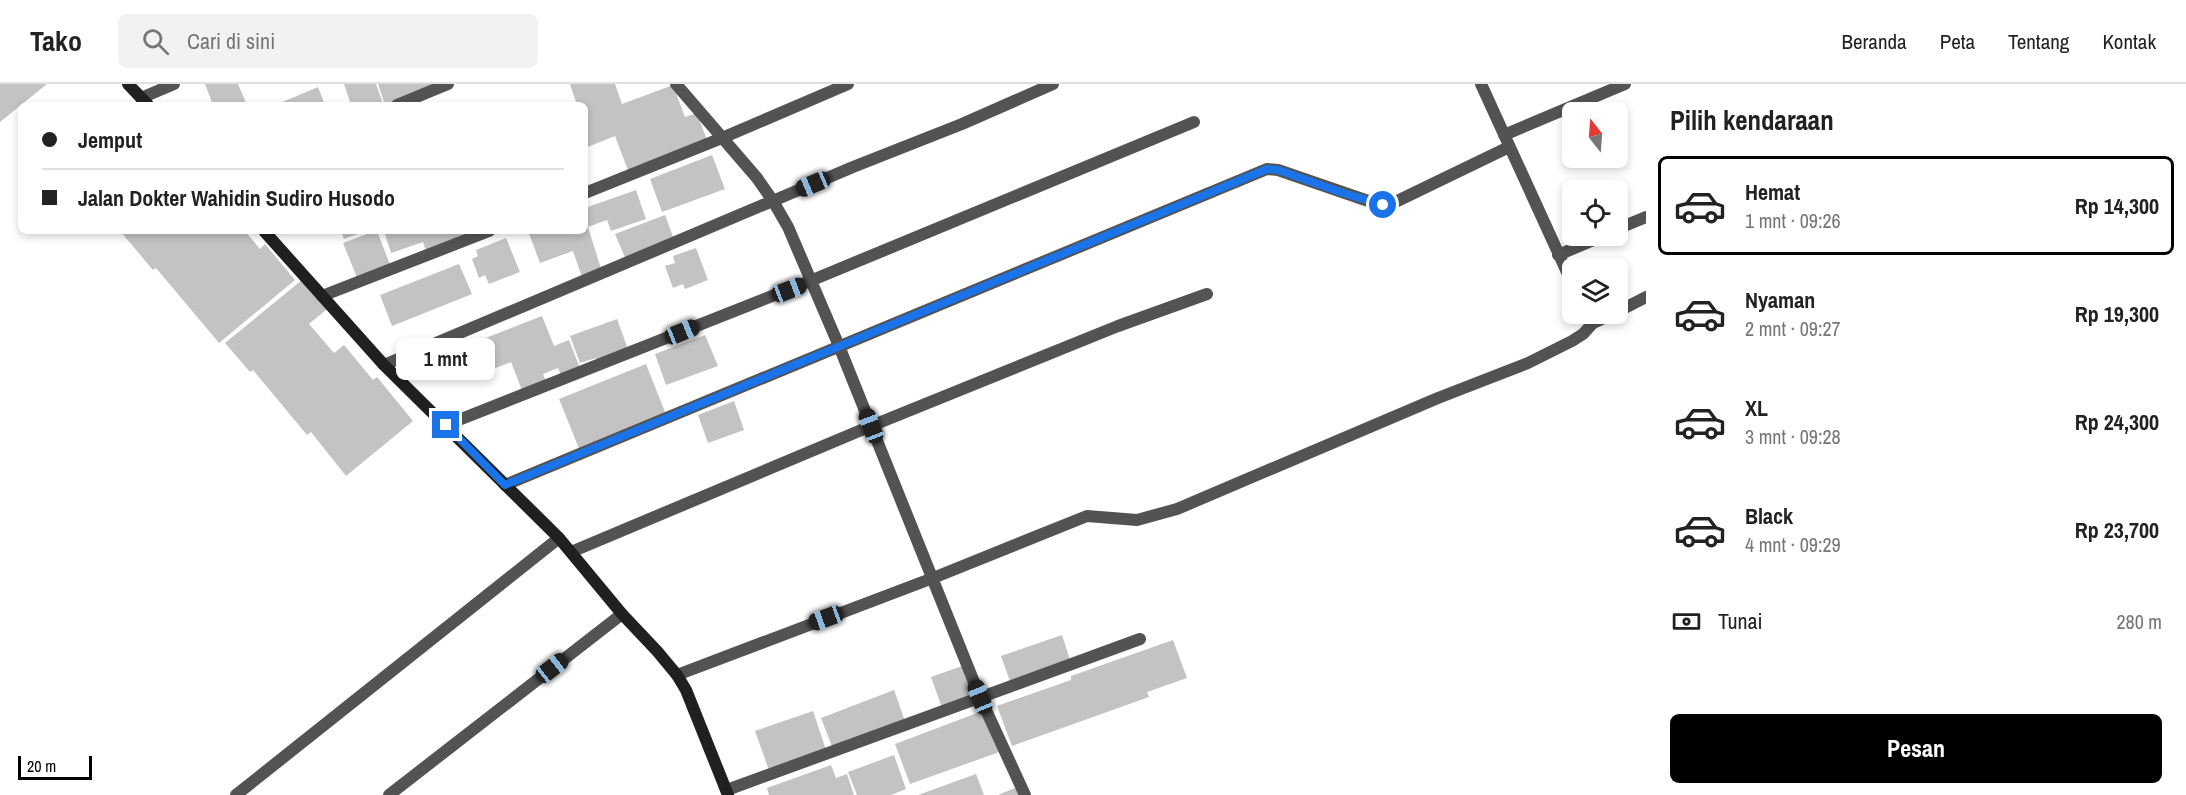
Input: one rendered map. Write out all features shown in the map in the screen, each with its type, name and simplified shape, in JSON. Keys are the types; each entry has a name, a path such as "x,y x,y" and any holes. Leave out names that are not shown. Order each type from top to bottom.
{"main road":[{"path":"128,84 145,101"},
{"path":"267,234 384,365 559,538 622,614 677,675 690,699 727,793"}],"street":[{"path":"145,101 174,84"},
{"path":"404,102 448,84"},
{"path":"676,84 757,178 788,227 839,346 980,697 1025,795"},
{"path":"588,192 848,84"},
{"path":"384,365 1053,84"},
{"path":"1480,84 1562,263"},
{"path":"1504,135 1624,84"},
{"path":"446,425 810,281 1194,122"},
{"path":"505,485 1267,169 1278,170 1377,204 1389,205 1509,147"},
{"path":"1628,224 1646,217"},
{"path":"322,296 481,234"},
{"path":"1558,255 1579,246"},
{"path":"571,552 871,426 1118,326 1207,294"},
{"path":"1628,306 1646,297"},
{"path":"677,675 933,578 1087,516 1137,520 1177,509 1438,398 1528,363 1583,334 1587,324"},
{"path":"236,795 559,538"},
{"path":"389,795 622,614"},
{"path":"727,793 1140,639"}],"building":[{"path":"0,84 47,84 25,102 18,102 18,107 0,122"},
{"path":"205,84 238,84 246,102 212,102"},
{"path":"344,84 376,84 382,102 350,102"},
{"path":"378,84 437,84 399,102 384,102"},
{"path":"570,84 615,84 622,104 673,85 685,117 697,113 708,143 629,173 615,136 588,147 588,102 576,102"},
{"path":"318,87 324,102 282,102"},
{"path":"712,155 725,189 662,212 650,179"},
{"path":"636,190 646,219 611,231 607,220 588,227 588,207"},
{"path":"665,215 675,242 627,262 615,234"},
{"path":"588,227 602,272 583,280 573,251 540,263 529,234 588,234"},
{"path":"123,234 248,234 260,249 265,244 295,280 219,343 156,268 153,270"},
{"path":"342,234 358,234 344,239"},
{"path":"367,234 378,234 391,267 358,280 343,243"},
{"path":"385,234 469,234 427,254 423,242 391,253"},
{"path":"506,238 520,272 489,284 485,275 479,278 472,259 478,256 476,250"},
{"path":"696,248 708,280 685,289 683,284 673,288 665,266 675,263 673,256"},
{"path":"459,264 472,294 392,326 380,295"},
{"path":"302,280 327,309 309,324 334,353 344,345 373,380 377,377 413,421 346,476 311,432 307,435 253,370 250,372 225,343"},
{"path":"542,316 554,346 569,340 581,371 562,378 558,368 543,374 547,384 523,393 511,362 464,380 452,351"},
{"path":"617,319 629,352 598,363 596,358 580,363 570,336"},
{"path":"705,335 718,366 666,385 655,354"},
{"path":"646,364 667,417 580,451 559,399"},
{"path":"734,401 744,430 708,443 698,415"},
{"path":"1062,635 1071,663 1011,684 1001,656"},
{"path":"1173,640 1187,678 1147,692 1149,697 1012,746 997,706 1071,680 1071,676"},
{"path":"965,665 976,696 942,708 931,677"},
{"path":"894,690 905,721 833,749 821,718"},
{"path":"985,710 1002,751 910,784 895,744"},
{"path":"813,711 827,753 770,773 755,731"},
{"path":"894,755 906,789 891,795 857,795 848,772"},
{"path":"831,765 836,778 847,774 854,795 769,795 767,788"},
{"path":"976,774 984,795 918,795"},
{"path":"1020,786 1024,795 998,795"}],"route":[{"path":"446,425 505,485 1267,169 1278,170 1383,205"}]}
